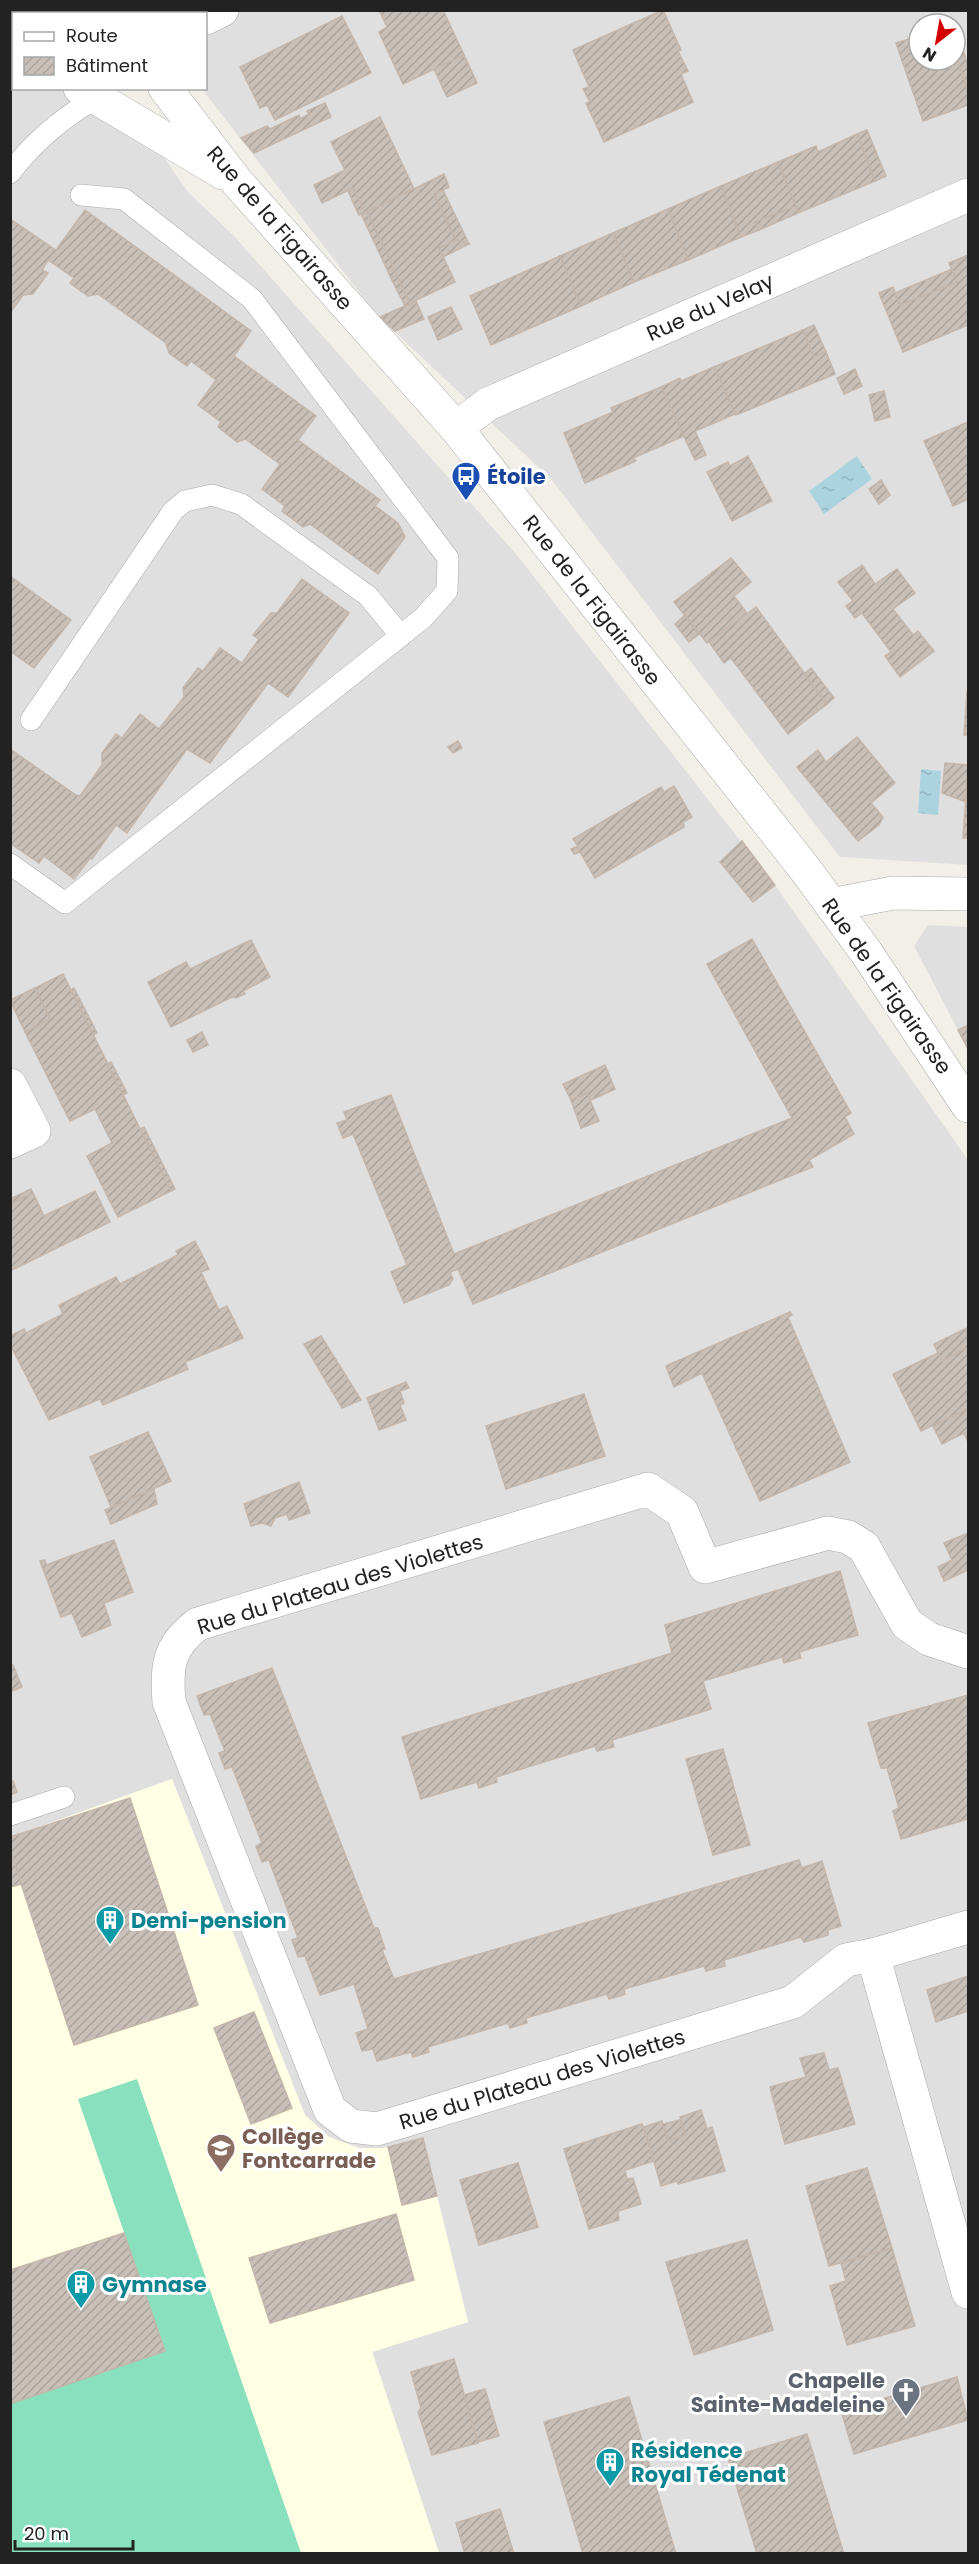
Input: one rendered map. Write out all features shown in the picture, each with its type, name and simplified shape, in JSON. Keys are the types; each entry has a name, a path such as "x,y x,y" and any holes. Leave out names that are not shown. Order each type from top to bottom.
{"street":[{"path":"207,18 222,10"},
{"name":"Rue de la Figairasse","path":"167,90 237,182 456,428 805,869 866,952 969,1106"},
{"path":"98,92 237,182"},
{"name":"Rue du Velay","path":"456,428 488,404 969,195"},
{"path":"831,905 893,893 969,894"},
{"path":"10,1084 34,1131 10,1143"},
{"name":"Rue du Plateau des Violettes","path":"969,1652 929,1639 907,1624 864,1547 848,1537 828,1533 705,1567 682,1512 648,1490 198,1624 183,1636 171,1659 167,1676 169,1702 330,2110 351,2126 377,2129 793,2002 846,1960 873,1955 969,1927"},
{"path":"873,1955 969,2292"}],"lane":[{"path":"10,173 20,160 67,115 98,92"},
{"path":"10,864 65,903 401,636 423,618 447,591 448,558 252,299 124,199 81,195"},
{"path":"31,720 173,511 185,501 212,495 241,504 368,596 401,636"},
{"path":"10,1815 64,1797"}],"shaded area":[{"path":"62,10 63,12 12,12 12,90 117,90 188,192 234,236 516,554 775,885 968,1160 968,2553 439,2553 372,2351 468,2322 423,2139 384,2148 359,2148 329,2137 305,2115 172,1779 11,1837 10,11"},
{"path":"140,11 968,11 968,865 840,857 552,480 377,315 203,90 207,90 207,12"},
{"path":"928,925 968,927 968,1049 914,946"},
{"name":"Collège Fontcarrade","path":"172,1779 305,2115 329,2137 359,2148 384,2148 423,2138 468,2322 372,2352 439,2553 11,2554 11,1837"}],"green space":[{"path":"137,2079 301,2553 11,2553 10,2404 165,2351 78,2099"}],"water":[{"path":"857,456 872,479 824,514 809,491"},
{"path":"921,769 941,771 938,815 918,813"}],"building":[{"path":"379,10 443,10 464,55 403,84 379,32 387,27"},
{"path":"663,10 688,71 681,74 693,102 604,142 586,103 590,102 583,89 589,87 573,50"},
{"path":"342,16 371,73 275,120 267,105 260,108 240,67"},
{"path":"907,40 907,72 962,72 968,91 968,105 923,121 896,43"},
{"path":"464,55 477,83 447,97 434,69"},
{"path":"967,65 968,91 962,72 967,72"},
{"path":"325,103 331,117 254,153 241,138 267,126 270,129 299,115 300,119 309,114 307,111"},
{"path":"380,117 414,189 359,215 357,211 363,208 353,188 322,203 314,185 345,170 331,142"},
{"path":"867,130 886,176 875,181 857,134"},
{"path":"857,134 875,181 798,213 778,162 816,146 818,152"},
{"path":"778,162 796,206 755,222 759,230 741,237 721,186"},
{"path":"444,174 449,187 434,194 456,240 439,248 455,282 410,303 367,212"},
{"path":"721,186 741,237 688,260 668,209"},
{"path":"353,188 363,208 357,211 348,191"},
{"path":"443,190 469,244 456,240 434,194"},
{"path":"796,206 798,213 759,230 755,222"},
{"path":"668,209 688,260 634,282 613,233"},
{"path":"85,210 251,331 234,356 316,416 298,440 380,500 375,506 398,523 405,537 378,574 310,524 303,527 282,511 285,506 262,489 280,464 245,439 237,442 218,427 221,422 198,405 216,380 191,361 187,366 169,353 166,343 98,294 88,296 70,283 74,278 48,260 42,270 48,273 33,294 23,295 10,313 10,219 56,250"},
{"path":"367,212 397,275 391,278 361,214"},
{"path":"613,233 634,282 581,306 560,256"},
{"path":"456,240 469,244 443,257 439,248"},
{"path":"968,255 968,325 903,352 879,293 893,287 900,305 957,282 949,263"},
{"path":"560,256 581,306 491,345 470,296"},
{"path":"952,269 957,282 900,305 895,293"},
{"path":"397,275 410,303 405,306 391,278"},
{"path":"416,301 424,319 395,331 380,317"},
{"path":"451,307 462,329 438,340 428,317"},
{"path":"814,325 826,352 814,357 803,330"},
{"path":"803,330 814,357 826,352 835,374 736,415 714,367"},
{"path":"714,367 735,414 695,431 706,455 695,460 661,387"},
{"path":"855,369 862,386 844,394 837,378"},
{"path":"661,387 684,436 633,458 636,461 585,483 564,433 613,412 611,408"},
{"path":"884,391 890,417 875,421 869,395"},
{"path":"968,422 968,499 953,506 924,441"},
{"path":"748,456 772,501 732,521 707,472 728,462 730,466"},
{"path":"881,480 890,495 879,504 869,489"},
{"path":"731,558 751,582 734,596 747,613 707,643 674,602"},
{"path":"862,565 875,584 897,569 915,593 893,609 913,635 918,631 934,651 900,677 885,656 891,652 862,613 855,618 846,606 853,601 838,582"},
{"path":"10,576 71,620 34,668 10,651"},
{"path":"302,579 349,613 288,697 268,683 210,763 187,749 127,833 116,825 92,859 90,858 74,879 44,856 39,863 10,843 10,749 80,796 102,765 102,753 116,734 122,738 140,714 159,729 184,697 183,688 198,668 203,671 220,648 242,663 259,639 253,635 271,613 277,613"},
{"path":"756,607 827,704 788,734 731,658 724,663 709,642"},
{"path":"685,615 699,634 689,642 675,624"},
{"path":"811,668 834,698 827,704 804,674"},
{"path":"967,692 968,735 964,735"},
{"path":"857,737 895,783 871,803 883,817 879,825 858,841 797,767 818,750 826,762"},
{"path":"458,741 462,748 453,753 448,747"},
{"path":"945,763 968,765 966,802 942,793"},
{"path":"968,768 968,838 963,838"},
{"path":"674,786 692,817 683,822 684,827 595,878 580,852 574,854 571,849 578,846 573,839 661,787 664,792"},
{"path":"742,841 775,885 753,902 720,862"},
{"path":"752,939 851,1113 845,1117 854,1134 809,1160 813,1167 473,1304 458,1269 450,1272 453,1279 449,1285 404,1303 391,1272 407,1265 353,1134 343,1138 337,1123 347,1120 344,1112 391,1095 454,1254 792,1118 707,964"},
{"path":"251,940 270,977 243,991 245,994 236,998 232,997 171,1027 148,982 186,962 190,969"},
{"path":"63,974 171,1191 118,1217 87,1156 112,1143 95,1109 70,1121 25,1032 50,1019 35,988"},
{"path":"35,988 50,1019 25,1032 10,1000"},
{"path":"74,988 97,1033 93,1035 71,990"},
{"path":"968,1025 968,1049 958,1030"},
{"path":"202,1032 208,1045 193,1052 187,1040"},
{"path":"111,1062 127,1093 123,1095 107,1064"},
{"path":"605,1065 615,1089 591,1100 587,1093 571,1100 563,1084"},
{"path":"587,1093 599,1121 581,1128 571,1100"},
{"path":"144,1127 175,1189 171,1191 140,1129"},
{"path":"31,1189 33,1193 10,1204 10,1199"},
{"path":"95,1191 110,1222 10,1271 10,1204 33,1193 44,1216"},
{"path":"195,1241 209,1269 201,1272 219,1310 227,1306 243,1338 185,1362 188,1369 103,1405 100,1399 49,1420 10,1344 10,1336 24,1329 26,1333 63,1314 59,1305 116,1277 120,1284 178,1255 176,1251"},
{"path":"790,1312 792,1315 788,1317 850,1462 760,1501 702,1373 674,1387 666,1366"},
{"path":"967,1328 968,1347 942,1361 934,1344"},
{"path":"321,1336 361,1400 342,1408 304,1344"},
{"path":"968,1347 968,1409 921,1431 893,1374 938,1353 942,1361"},
{"path":"406,1382 409,1388 400,1391 404,1403 400,1405 406,1420 379,1430 367,1398"},
{"path":"584,1394 605,1456 506,1489 486,1426"},
{"path":"968,1409 968,1442 964,1433 942,1444 933,1426"},
{"path":"148,1432 171,1481 111,1507 90,1457"},
{"path":"299,1482 310,1513 289,1520 287,1514 275,1518 271,1526 262,1523 251,1526 244,1504"},
{"path":"154,1489 157,1504 111,1524 105,1510"},
{"path":"968,1533 968,1570 944,1581 938,1567 952,1560 944,1543"},
{"path":"114,1540 133,1592 104,1603 111,1625 82,1637 72,1613 61,1617 40,1561 45,1560 46,1565"},
{"path":"840,1571 858,1635 799,1652 801,1658 784,1663 782,1657 703,1681 711,1709 612,1740 614,1747 597,1751 595,1746 496,1777 497,1782 479,1788 477,1782 421,1799 402,1737 672,1653 665,1625"},
{"path":"13,1665 22,1687 12,1691 10,1666"},
{"path":"272,1668 374,1928 378,1928 385,1949 382,1950 394,1979 799,1860 802,1868 822,1861 841,1926 828,1930 828,1935 818,1938 804,1942 801,1937 724,1960 725,1966 706,1971 704,1966 624,1989 625,1994 620,1996 609,1999 607,1994 526,2018 527,2023 510,2028 508,2023 428,2047 429,2052 413,2057 411,2052 377,2061 373,2049 362,2051 356,2033 368,2029 354,1984 320,1995 305,1956 298,1957 292,1940 298,1938 269,1860 262,1862 256,1846 262,1843 232,1767 225,1769 219,1753 225,1751 210,1714 204,1715 197,1696"},
{"path":"968,1695 968,1819 901,1839 893,1811 899,1808 887,1768 881,1768 868,1723"},
{"path":"723,1749 750,1845 713,1855 686,1759"},
{"path":"10,1781 13,1781 17,1792 10,1795"},
{"name":"Demi-pension","path":"130,1798 198,2005 74,2045 10,1850 10,1837"},
{"path":"10,1850 22,1884 10,1887"},
{"path":"968,1976 968,2011 936,2022 927,1990"},
{"path":"254,2012 292,2108 251,2124 214,2028"},
{"path":"824,2053 829,2070 838,2068 855,2124 785,2144 770,2087 806,2077 800,2058"},
{"path":"701,2110 707,2129 712,2127 725,2171 678,2184 677,2181 661,2186 644,2127 662,2121 668,2141 685,2135 680,2117"},
{"path":"680,2120 685,2135 668,2141 663,2124"},
{"path":"642,2124 654,2161 625,2170 627,2179 633,2178 641,2204 618,2211 619,2220 589,2229 564,2149"},
{"path":"423,2138 437,2196 402,2205 388,2147"},
{"path":"518,2163 538,2227 479,2245 460,2180"},
{"path":"867,2168 892,2248 829,2266 806,2186"},
{"path":"396,2214 414,2280 270,2323 249,2258"},
{"name":"Gymnase","path":"124,2233 165,2351 10,2404 10,2270"},
{"path":"747,2240 773,2330 694,2355 666,2262"},
{"path":"892,2248 915,2326 847,2345 830,2286 846,2281 841,2263"},
{"path":"454,2359 478,2443 432,2455 418,2412 421,2408 411,2372"},
{"name":"Chapelle Sainte-Madeleine","path":"957,2377 968,2420 854,2454 841,2411"},
{"path":"485,2389 499,2436 478,2442 464,2395"},
{"name":"Résidence Royal Tédenat","path":"629,2397 676,2554 583,2554 544,2422"},
{"path":"807,2434 844,2554 757,2554 728,2458"},
{"path":"500,2509 514,2554 465,2554 456,2523"}],"place":[{"name":"Étoile","path":"466,502"},
{"name":"Demi-pension","path":"110,1946"},
{"name":"Collège Fontcarrade","path":"221,2174"},
{"name":"Gymnase","path":"81,2310"},
{"name":"Chapelle Sainte-Madeleine","path":"906,2418"},
{"name":"Résidence Royal Tédenat","path":"610,2488"}]}
